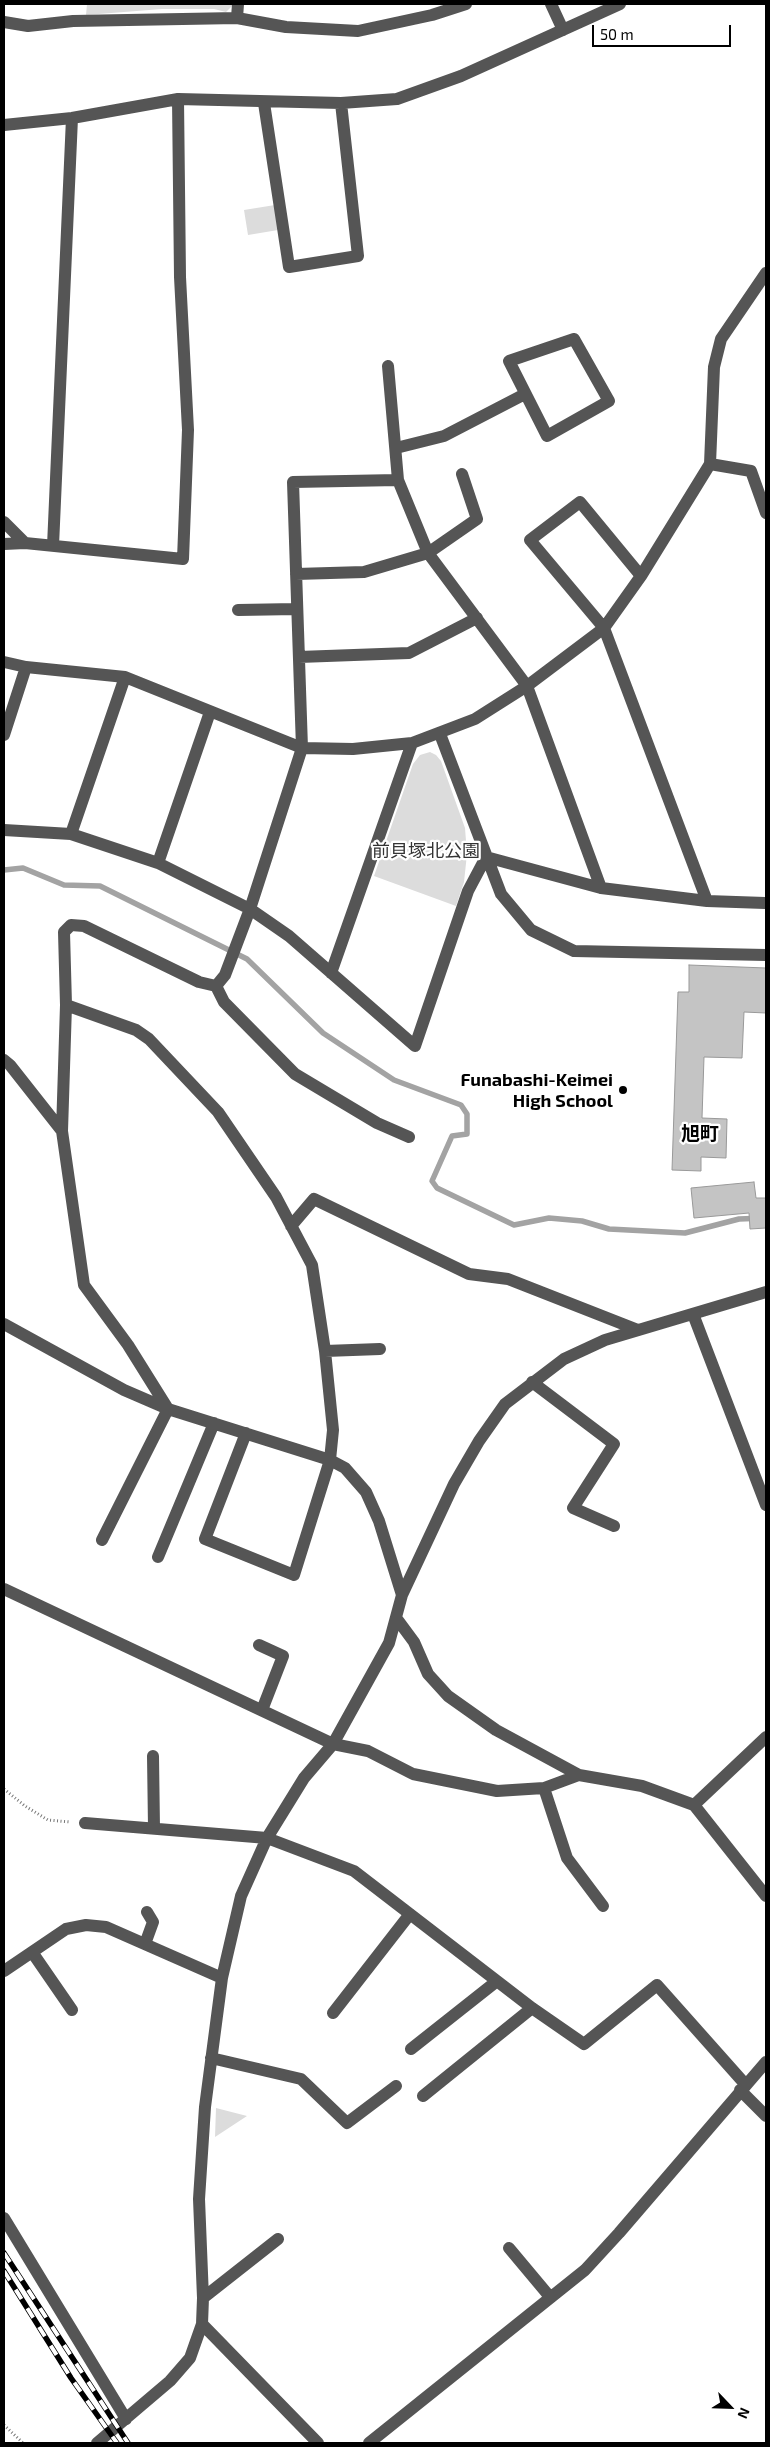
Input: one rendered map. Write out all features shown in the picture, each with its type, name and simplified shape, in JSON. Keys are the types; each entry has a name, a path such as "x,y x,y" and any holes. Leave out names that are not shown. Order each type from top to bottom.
{"street":[{"path":"237,18 238,4"},
{"path":"4,22 28,26 73,21 237,18 286,28 358,31 432,15 466,4"},
{"path":"551,4 562,30"},
{"path":"4,125 72,118 178,99 341,103 397,99 461,76 620,4"},
{"path":"4,544 24,543 183,560 188,430 180,277 178,99"},
{"path":"264,102 289,267 358,256 341,103"},
{"path":"53,546 72,118"},
{"path":"4,662 26,667 125,677 302,748 353,749 412,743 440,734 475,719 527,686 604,628 641,576 710,464 714,367 721,339 766,273"},
{"path":"574,339 609,401 547,436 524,394 510,361 574,339"},
{"path":"388,366 398,480 428,553 527,686 601,888"},
{"path":"396,448 444,436 524,394"},
{"path":"710,464 751,471 766,513"},
{"path":"296,574 364,572 428,553 477,519 462,474"},
{"path":"216,986 224,975 250,909 302,748 293,482 398,480"},
{"path":"641,576 580,502 530,540 604,628 707,901"},
{"path":"4,522 24,543"},
{"path":"238,610 296,608"},
{"path":"299,657 409,653 476,618"},
{"path":"4,734 26,667"},
{"path":"71,834 125,677"},
{"path":"158,862 210,712"},
{"path":"440,734 501,894 531,930 574,950 766,955"},
{"path":"331,973 412,743"},
{"path":"4,830 71,834 158,862 250,909 289,936 415,1046 468,891 486,857"},
{"path":"486,857 601,888 707,901 765,903"},
{"path":"168,1409 128,1345 84,1285 62,1131 66,1005 64,932 71,925 84,926 199,982 216,986"},
{"path":"216,986 224,1002 295,1074 377,1123 409,1137"},
{"path":"66,1005 136,1030 149,1039 218,1112 276,1197 312,1265 325,1352 333,1430 330,1460 294,1576 205,1539 246,1433"},
{"path":"4,1060 62,1131"},
{"path":"291,1226 314,1199 469,1274 508,1279 638,1330"},
{"path":"97,2443 170,2381 190,2358 202,2324 200,2199 205,2107 222,1978 241,1896 267,1838 304,1778 333,1744 389,1643 402,1595 454,1484 479,1441 505,1404 564,1359 605,1340 766,1292"},
{"path":"693,1314 766,1505"},
{"path":"4,1324 124,1390 168,1409 330,1460 345,1468 366,1492 379,1521 402,1595"},
{"path":"325,1352 380,1349"},
{"path":"532,1382 614,1444 573,1508 614,1526"},
{"path":"102,1540 168,1409"},
{"path":"158,1557 214,1423"},
{"path":"4,1588 333,1744 368,1751 413,1774 497,1791 544,1788 579,1776"},
{"path":"397,1619 414,1642 428,1674 448,1696 496,1730 579,1776 642,1786 694,1805 766,1896"},
{"path":"259,1645 283,1656 262,1710"},
{"path":"694,1805 766,1738"},
{"path":"154,1756 154,1828"},
{"path":"544,1788 567,1858 603,1906"},
{"path":"85,1823 267,1838 354,1871 532,2008 584,2044 657,1985 766,2116"},
{"path":"145,1944 153,1922 147,1912"},
{"path":"333,2013 410,1914"},
{"path":"4,1971 66,1929 86,1925 106,1927 222,1978"},
{"path":"32,1952 72,2010"},
{"path":"411,2049 497,1981"},
{"path":"423,2096 532,2008"},
{"path":"211,2058 301,2079 347,2123 396,2086"},
{"path":"369,2443 584,2270 619,2233 766,2062"},
{"path":"4,2218 126,2419"},
{"path":"203,2298 278,2239"},
{"path":"509,2248 550,2297"},
{"path":"202,2324 318,2443"}],"path":[{"path":"4,1788 24,1806 48,1820 85,1823"},
{"path":"4,2425 23,2443"}],"green space":[{"path":"87,4 234,4 226,12 214,9 162,9 86,15"},
{"path":"275,205 278,230 248,235 244,210"},
{"name":"前貝塚北公園","path":"430,752 441,761 465,828 467,854 464,882 456,906 374,876 413,764 420,755"},
{"path":"216,2108 247,2116 215,2137"}],"building":[{"path":"689,965 766,968 766,1013 744,1012 742,1058 704,1057 702,1118 727,1119 726,1158 701,1157 701,1171 672,1170 678,992 689,992"},
{"path":"754,1182 756,1198 766,1198 766,1228 750,1229 749,1213 694,1218 691,1188"}],"waterway":[{"path":"4,870 23,868 64,885 100,886 247,959 323,1033 394,1080 461,1105 467,1114 467,1134 452,1136 432,1181 437,1188 514,1225 549,1218 582,1221 609,1229 685,1233 739,1219 766,1218"}],"railway":[{"path":"4,2253 128,2443"},
{"path":"4,2271 71,2378 117,2443"}],"place":[{"name":"Funabashi-Keimei High School","path":"623,1090"}],"district":[{"name":"旭町","path":"700,1134"}]}
